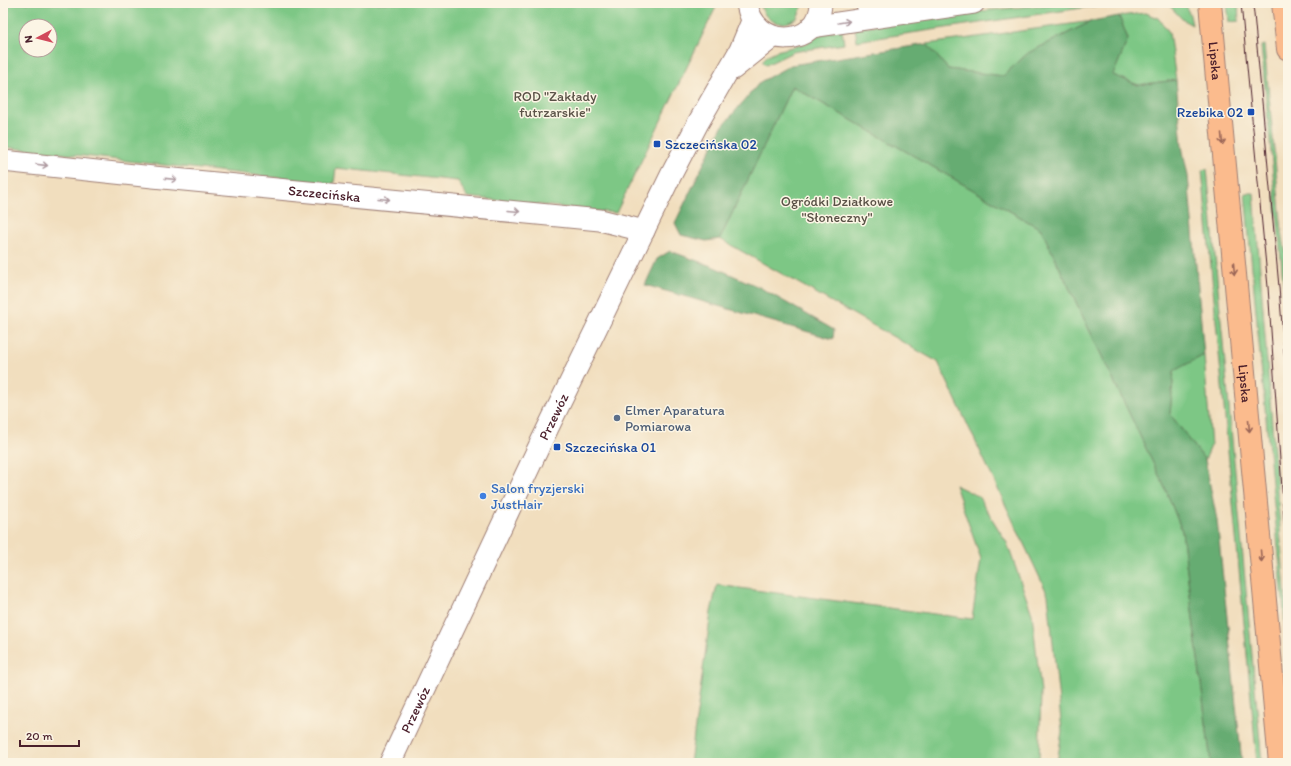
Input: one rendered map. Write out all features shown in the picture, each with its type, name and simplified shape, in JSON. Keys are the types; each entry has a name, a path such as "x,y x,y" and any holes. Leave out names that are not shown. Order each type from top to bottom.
{"main road":[{"name":"Lipska","path":"1210,3 1280,763"},
{"path":"1284,3 1288,49"}],"street":[{"path":"750,12 761,31 772,37 793,38 802,34 811,27 817,18 821,3"},
{"path":"866,3 875,3"},
{"path":"811,27 974,3"},
{"name":"Przewóz","path":"390,763 542,440 644,231 698,123 740,50 750,12"},
{"name":"Przewóz","path":"726,74 772,37"},
{"name":"Szczecińska","path":"3,161 153,177 593,219 612,222 644,231"}],"green space":[{"name":"ROD \"Zakłady futrzarskie\"","path":"3,3 718,3 616,213 467,197 458,181 336,168 334,184 3,147"},
{"path":"760,3 803,3 803,5 797,18 785,23 779,23 774,22 765,15"},
{"path":"1064,3 1116,3 857,41 855,28 960,13"},
{"path":"1167,3 1184,3 1190,15 1192,25 1183,20"},
{"path":"1227,3 1238,3 1239,21 1229,22"},
{"path":"1145,13 1158,18 1169,32 1176,80 1138,85 1113,75 1128,39 1119,16"},
{"path":"1119,16 1128,39 1113,75 1138,85 1176,80 1182,146 1188,176 1204,355 1174,371 1170,414 1205,460 1217,520 1242,763 1211,763 1182,531 1165,488 1041,229 792,86 720,239 706,241 681,235 675,223 721,128 760,82 791,65 927,44 948,69 1003,76 1028,53 1092,21"},
{"path":"1092,21 1028,53 1003,76 948,69 927,44"},
{"path":"842,29 844,44 793,52 766,65 762,61 768,55 776,51 805,44 818,35"},
{"path":"1264,45 1282,232 1288,267 1288,333 1261,46"},
{"name":"Ogródki Działkowe \"Słoneczny\"","path":"792,86 1041,229 1165,488 1182,531 1211,763 1057,763 1062,731 1048,595 938,362 720,239"},
{"path":"1207,169 1262,763 1257,763 1202,170"},
{"path":"1245,193 1254,193 1288,630 1288,655"},
{"path":"670,251 714,267 759,287 834,330 833,339 645,285 657,259"},
{"path":"1204,355 1211,446 1205,460 1170,414 1174,370"},
{"path":"955,485 978,496 1007,543 1032,614 1041,692 1039,763 690,763 711,612 717,585 972,619 981,559"}],"tram line":[{"path":"1241,3 1268,287 1288,575"},
{"path":"1253,3 1288,401"}],"place":[{"name":"Rzebika 02","path":"1251,112"},
{"name":"Szczecińska 02","path":"657,144"},
{"name":"Elmer Aparatura Pomiarowa","path":"617,418"},
{"name":"Szczecińska 01","path":"557,447"},
{"name":"Salon fryzjerski JustHair","path":"483,496"}]}
